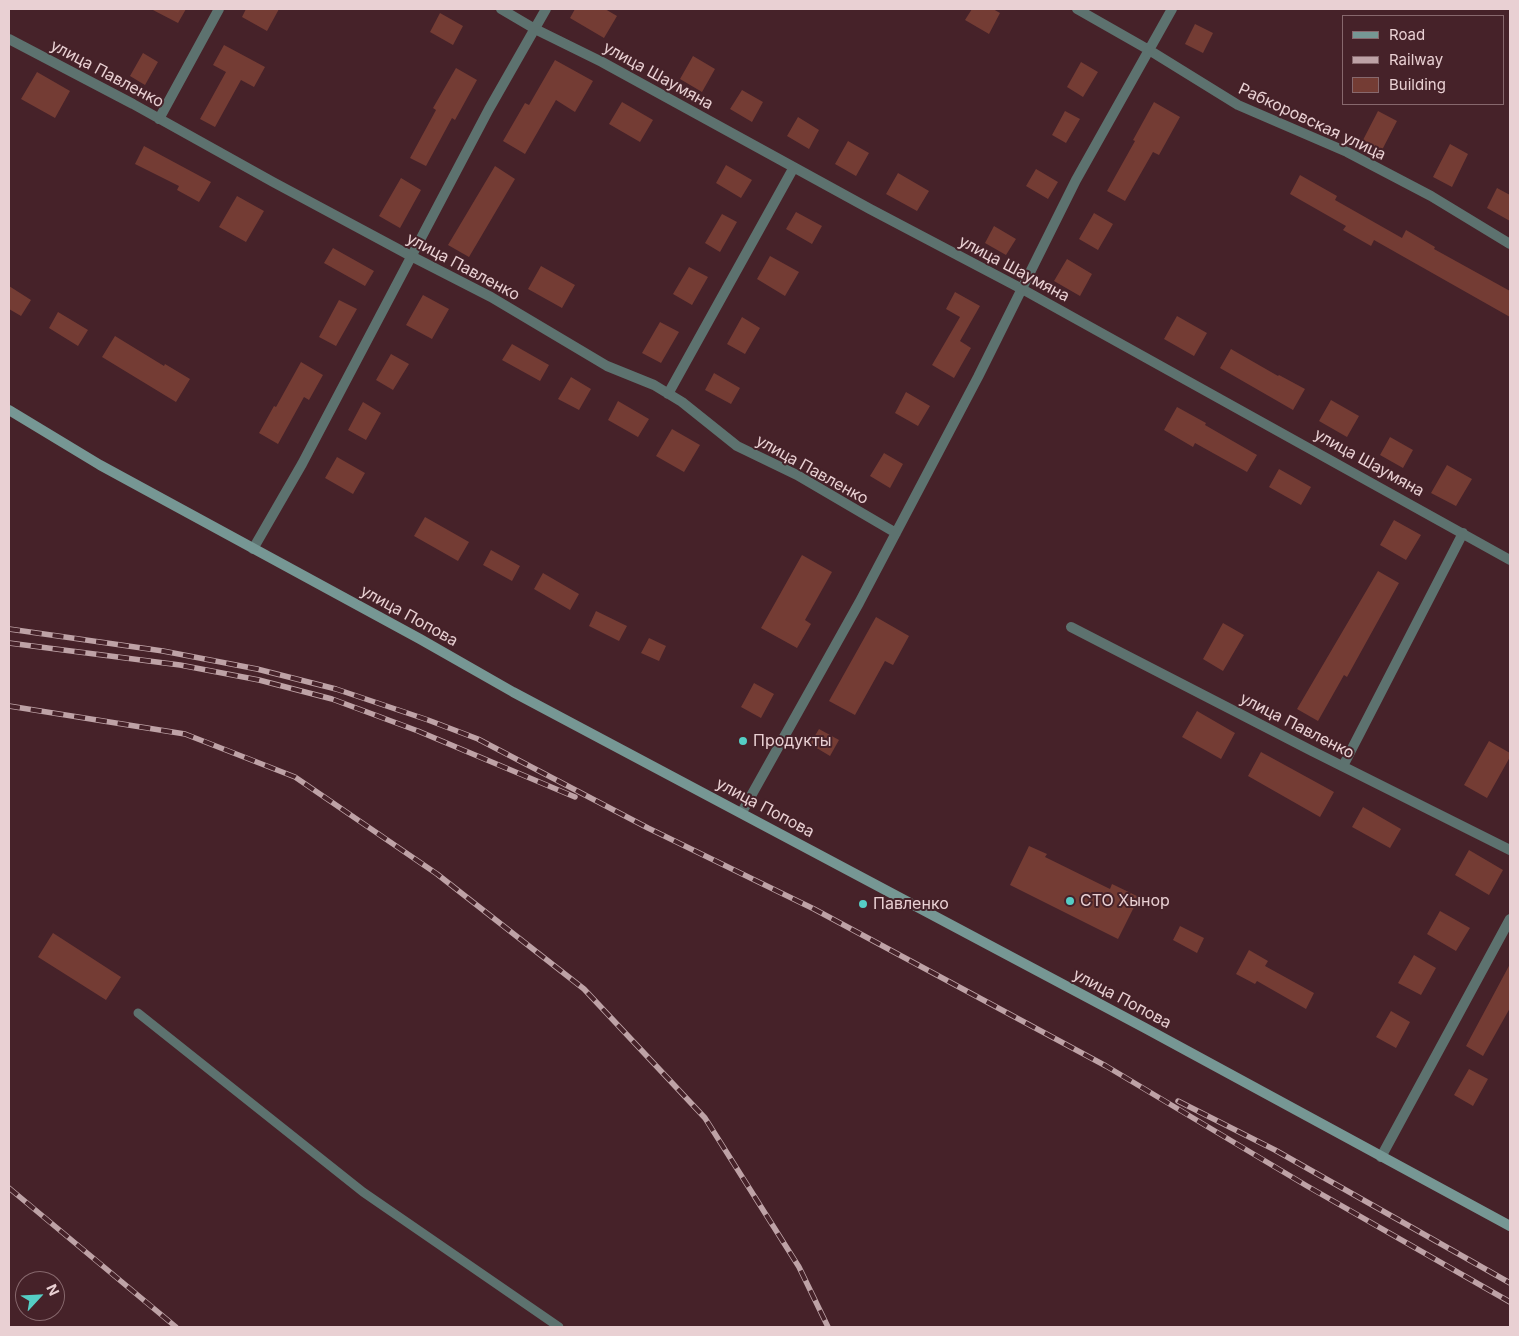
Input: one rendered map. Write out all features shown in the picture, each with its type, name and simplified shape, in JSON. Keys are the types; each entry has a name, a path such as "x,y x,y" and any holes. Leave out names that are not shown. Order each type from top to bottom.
{"main road":[{"name":"улица Попова","path":"9,410 100,465 513,692 742,812 1510,1226"}],"street":[{"path":"160,119 219,9"},
{"name":"улица Шаумяна","path":"501,9 535,29 602,62 1022,289 1510,560"},
{"path":"254,549 302,464 489,109 546,9"},
{"name":"Рабкоровская улица","path":"1077,9 1150,50 1238,106 1347,152 1430,196 1510,244"},
{"path":"742,812 859,603 973,386 1076,180 1172,9"},
{"name":"улица Павленко","path":"9,39 411,256 491,297 607,366 654,386 682,402 737,446 797,475 896,533"},
{"path":"668,394 794,167"},
{"path":"1343,766 1463,533"},
{"name":"улица Павленко","path":"1071,627 1510,850"},
{"path":"1381,1157 1510,919"}],"lane":[{"path":"138,1013 363,1192 558,1327"}],"building":[{"path":"151,9 186,9 178,23"},
{"path":"246,9 279,9 267,31 242,17"},
{"path":"575,9 605,9 617,16 604,38 570,18"},
{"path":"972,9 993,9 1000,13 989,34 965,20"},
{"path":"440,13 463,26 453,45 430,32"},
{"path":"1195,24 1213,33 1203,53 1185,44"},
{"path":"224,45 265,67 254,87 241,80 215,127 200,119 226,72 213,65"},
{"path":"143,53 158,62 145,85 130,76"},
{"path":"693,56 715,69 702,92 680,79"},
{"path":"555,60 593,81 575,112 556,100 525,154 503,141 525,103 529,105"},
{"path":"1081,62 1098,72 1083,97 1067,87"},
{"path":"456,68 477,80 455,120 452,118 426,166 410,158 436,110 433,108"},
{"path":"37,72 70,91 55,118 21,99"},
{"path":"742,90 763,102 752,122 730,109"},
{"path":"622,102 653,120 640,142 609,124"},
{"path":"1154,102 1180,117 1159,155 1153,152 1125,201 1107,191"},
{"path":"1065,111 1080,119 1066,143 1052,135"},
{"path":"1378,111 1397,121 1382,150 1363,140"},
{"path":"798,117 819,130 809,149 787,136"},
{"path":"848,141 869,153 856,176 835,164"},
{"path":"1450,144 1468,154 1452,187 1433,177"},
{"path":"144,146 211,182 199,202 177,190 179,186 135,164"},
{"path":"726,165 752,180 741,198 716,183"},
{"path":"495,166 515,179 469,257 448,245"},
{"path":"1036,169 1058,182 1048,199 1026,186"},
{"path":"898,173 929,191 917,211 886,194"},
{"path":"1300,175 1337,196 1335,200 1402,238 1406,230 1435,247 1434,249 1510,291 1510,317 1374,240 1371,246 1343,230 1346,226 1290,194"},
{"path":"401,178 421,190 400,228 379,216"},
{"path":"1497,188 1510,195 1510,221 1487,208"},
{"path":"237,196 264,211 246,242 219,227"},
{"path":"796,212 822,226 812,244 786,229"},
{"path":"1094,213 1113,224 1098,250 1079,239"},
{"path":"722,214 737,222 720,252 705,243"},
{"path":"994,226 1016,239 1006,255 985,243"},
{"path":"333,248 374,271 365,286 324,263"},
{"path":"770,256 799,272 785,296 757,279"},
{"path":"1067,259 1092,274 1080,296 1054,281"},
{"path":"541,266 575,285 562,308 528,289"},
{"path":"689,267 708,277 692,305 673,294"},
{"path":"9,286 31,300 21,316 9,309"},
{"path":"955,292 980,306 960,341 971,348 954,378 932,365 960,317 946,309"},
{"path":"423,295 449,309 432,339 406,325"},
{"path":"339,300 357,309 336,346 319,337"},
{"path":"58,312 88,330 78,346 49,328"},
{"path":"1177,316 1207,333 1194,356 1164,339"},
{"path":"742,317 760,328 745,354 727,344"},
{"path":"660,322 679,332 661,363 642,353"},
{"path":"115,336 164,366 165,364 190,379 176,402 102,357"},
{"path":"512,344 549,365 540,381 502,360"},
{"path":"1231,349 1305,389 1293,410 1220,368"},
{"path":"391,354 409,364 393,390 376,380"},
{"path":"301,362 323,375 309,400 304,397 278,444 259,433"},
{"path":"714,373 740,388 731,404 705,390"},
{"path":"571,377 591,389 579,410 558,399"},
{"path":"906,392 930,406 918,426 895,413"},
{"path":"1331,400 1359,416 1347,437 1319,421"},
{"path":"618,401 649,419 638,437 608,420"},
{"path":"363,402 381,413 366,440 348,430"},
{"path":"1177,407 1257,455 1247,472 1195,443 1193,447 1164,430"},
{"path":"672,429 700,445 684,472 656,456"},
{"path":"1390,437 1413,450 1403,468 1380,455"},
{"path":"884,453 903,464 890,488 870,476"},
{"path":"337,457 365,473 353,494 325,478"},
{"path":"1447,465 1472,479 1456,506 1431,493"},
{"path":"1279,469 1311,487 1301,505 1269,487"},
{"path":"425,517 469,542 458,561 414,536"},
{"path":"1394,520 1421,535 1406,560 1380,545"},
{"path":"491,550 520,566 512,581 483,565"},
{"path":"802,555 832,572 805,620 811,624 797,648 761,628"},
{"path":"1378,571 1399,583 1347,677 1344,675 1318,721 1297,709"},
{"path":"543,573 579,594 570,610 534,589"},
{"path":"596,611 627,626 619,641 589,626"},
{"path":"876,617 909,636 893,665 885,661 855,715 829,701"},
{"path":"1223,623 1244,635 1223,671 1203,659"},
{"path":"649,638 666,646 659,661 641,653"},
{"path":"754,683 774,694 761,718 741,707"},
{"path":"1197,711 1235,733 1221,759 1182,737"},
{"path":"819,729 839,740 830,756 810,744"},
{"path":"1489,741 1510,753 1510,757 1487,798 1464,785"},
{"path":"1261,752 1334,792 1320,817 1248,776"},
{"path":"1363,807 1401,829 1390,848 1352,827"},
{"path":"1029,846 1047,854 1045,857 1110,889 1112,884 1139,897 1118,939 1010,885"},
{"path":"1469,850 1503,870 1489,895 1455,875"},
{"path":"1440,911 1470,928 1456,951 1427,934"},
{"path":"1180,926 1204,938 1197,953 1173,940"},
{"path":"53,933 121,977 106,1000 38,957"},
{"path":"1249,950 1268,961 1265,966 1314,993 1306,1009 1257,981 1255,984 1236,974"},
{"path":"1414,955 1436,968 1421,995 1398,983"},
{"path":"1510,964 1510,1008 1483,1056 1466,1046"},
{"path":"1391,1011 1410,1022 1396,1048 1376,1037"},
{"path":"1469,1069 1488,1079 1473,1106 1454,1095"}],"railway":[{"path":"9,629 163,651 257,669 336,689 478,739 648,828 814,909 1106,1066 1307,1186 1510,1302"},
{"path":"9,643 180,665 259,680 332,699 418,731 575,797"},
{"path":"9,706 185,734 295,777 437,874 584,989 705,1118 799,1267 828,1327"},
{"path":"1178,1101 1275,1150 1510,1283"},
{"path":"9,1188 176,1327"}],"place":[{"name":"Продукты","path":"743,741"},
{"name":"СТО Хынор","path":"1070,901"},
{"name":"Павленко","path":"863,904"}]}
